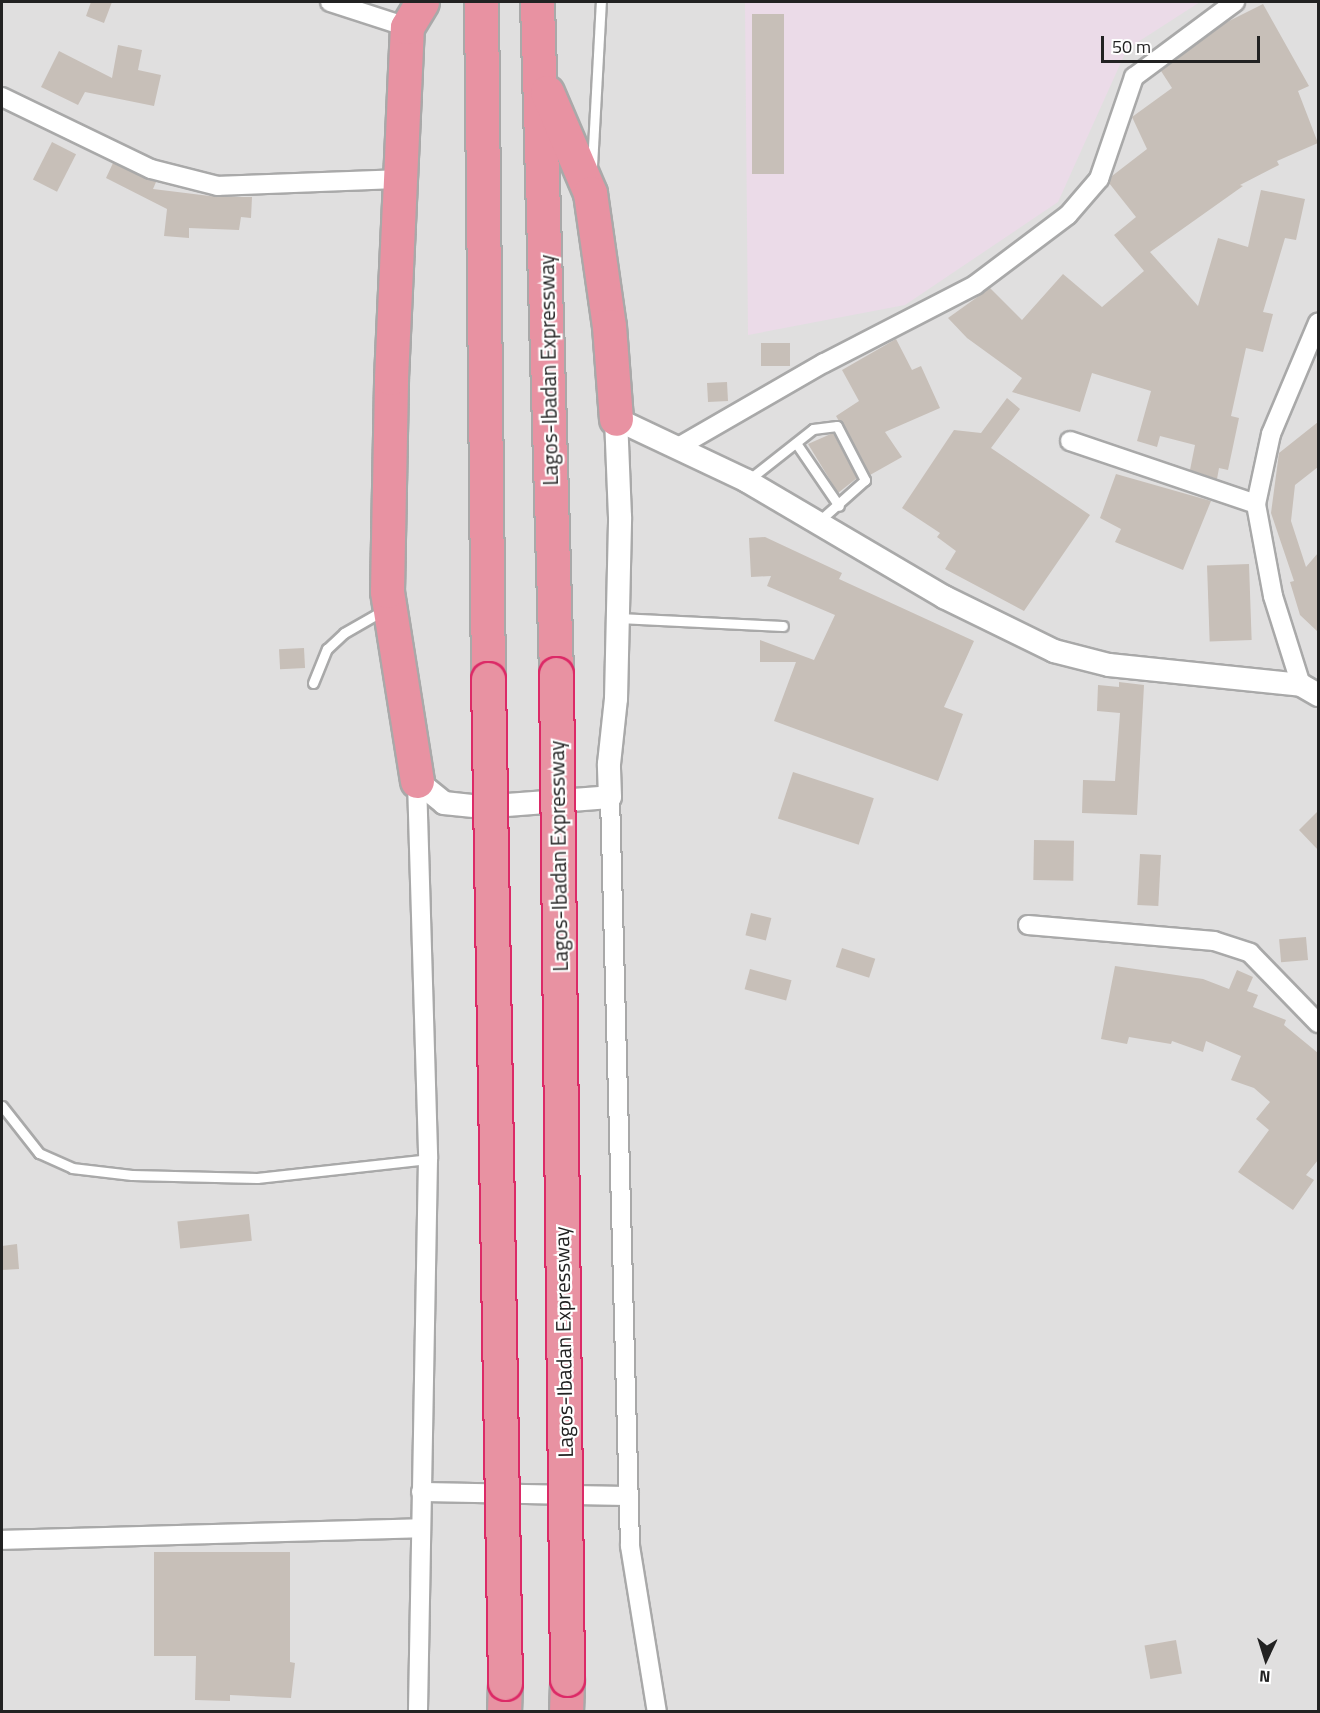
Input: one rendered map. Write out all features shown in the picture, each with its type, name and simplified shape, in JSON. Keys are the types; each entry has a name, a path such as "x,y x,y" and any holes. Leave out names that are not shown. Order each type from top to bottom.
{"highway":[{"path":"481,2 488,679 505,1697"},
{"name":"Lagos-Ibadan Expressway","path":"537,2 542,81 556,674 566,1712"},
{"path":"414,14 401,179 391,378 389,607 417,781"},
{"path":"542,81 591,193 609,326 616,419"}],"street":[{"path":"330,2 414,14"},
{"path":"680,446 824,363 975,285 1068,215 1099,178 1134,76 1235,2"},
{"path":"2,98 151,169 218,186 401,179"},
{"path":"657,1712 630,1546 610,797 618,618 616,419 680,446 747,481 815,524 944,597 1054,651 1109,665 1310,690 1273,596 1256,504 1270,434 1318,322"},
{"path":"1070,441 1256,504"},
{"path":"417,781 444,803 481,807 610,797"},
{"path":"417,781 428,1159 418,1712"},
{"path":"1028,925 1214,941 1250,953 1318,1023"},
{"path":"421,1492 629,1496"},
{"path":"2,1540 420,1528"}],"lane":[{"path":"591,193 601,2"},
{"path":"747,481 819,426 837,426 866,474 864,484 815,524"},
{"path":"796,443 839,506"},
{"path":"313,683 327,649 344,633 389,607"},
{"path":"618,618 783,626"},
{"path":"2,1106 39,1153 72,1168 132,1175 257,1178 428,1159"}],"shaded area":[{"path":"2,2 1318,2 1318,1711 2,1711"},
{"path":"745,2 1200,2 1127,49 1058,202 905,305 748,335"}],"building":[{"path":"91,2 112,2 104,23 86,16"},
{"path":"1263,4 1309,86 1298,91 1318,143 1277,161 1279,165 1240,185 1243,186 1150,252 1198,306 1218,238 1248,247 1261,190 1305,199 1296,240 1285,238 1263,312 1273,314 1263,352 1246,348 1231,416 1239,418 1228,470 1219,468 1217,479 1190,470 1195,445 1160,436 1157,447 1137,441 1151,391 1092,373 1080,412 1012,392 1022,378 967,338 948,318 990,288 1022,320 1063,274 1102,307 1144,271 1114,235 1136,217 1109,183 1112,176 1147,149 1132,117 1172,88 1161,71 1225,23"},
{"path":"752,14 784,14 784,174 752,174"},
{"path":"118,45 142,50 138,70 161,75 154,106 85,92 78,105 41,87 59,51 112,78"},
{"path":"52,142 76,154 57,192 33,179"},
{"path":"113,163 156,182 153,189 218,197 252,197 251,218 241,217 239,230 189,228 189,238 164,236 167,209 106,178"},
{"path":"896,339 912,370 921,366 940,408 885,432 902,457 870,475 836,416 859,401 842,370"},
{"path":"761,343 790,343 790,366 761,366"},
{"path":"727,382 728,401 708,402 707,383"},
{"path":"1007,398 1020,409 991,448 1090,515 1024,611 945,569 956,551 937,537 940,533 902,508 954,430 981,433"},
{"path":"1318,422 1318,467 1295,485 1291,521 1306,567 1318,553 1318,632 1300,615 1290,582 1294,581 1271,513 1279,453"},
{"path":"833,433 857,478 838,493 808,444"},
{"path":"1116,474 1211,501 1183,570 1115,542 1121,529 1100,518"},
{"path":"765,537 842,573 839,579 974,641 944,707 963,714 938,781 774,721 796,662 760,662 760,640 814,660 835,615 767,586 771,576 751,577 749,538"},
{"path":"1249,564 1252,640 1210,641 1207,565"},
{"path":"304,648 305,668 280,669 279,649"},
{"path":"1119,682 1144,685 1137,815 1082,813 1083,780 1115,781 1120,713 1097,711 1098,685 1119,687"},
{"path":"793,772 874,798 859,845 778,819"},
{"path":"1318,811 1318,850 1299,830"},
{"path":"1034,840 1074,841 1073,881 1033,880"},
{"path":"1140,854 1161,855 1158,906 1137,905"},
{"path":"751,913 771,918 766,940 745,935"},
{"path":"1306,937 1308,960 1281,962 1279,939"},
{"path":"842,948 875,959 869,978 836,967"},
{"path":"1115,966 1203,979 1229,989 1237,970 1253,977 1247,991 1258,995 1253,1007 1286,1020 1284,1025 1318,1053 1318,1160 1306,1175 1314,1180 1293,1210 1238,1172 1269,1130 1256,1119 1270,1102 1254,1088 1231,1080 1241,1056 1206,1041 1203,1052 1172,1041 1171,1044 1129,1037 1127,1044 1101,1039"},
{"path":"750,969 792,980 786,1000 745,989"},
{"path":"249,1214 252,1241 180,1248 177,1222"},
{"path":"17,1244 19,1269 2,1270 2,1246"},
{"path":"154,1552 290,1552 290,1662 295,1663 291,1698 230,1695 230,1701 195,1700 196,1656 154,1656"},
{"path":"1176,1640 1182,1673 1150,1679 1144,1646"}]}
